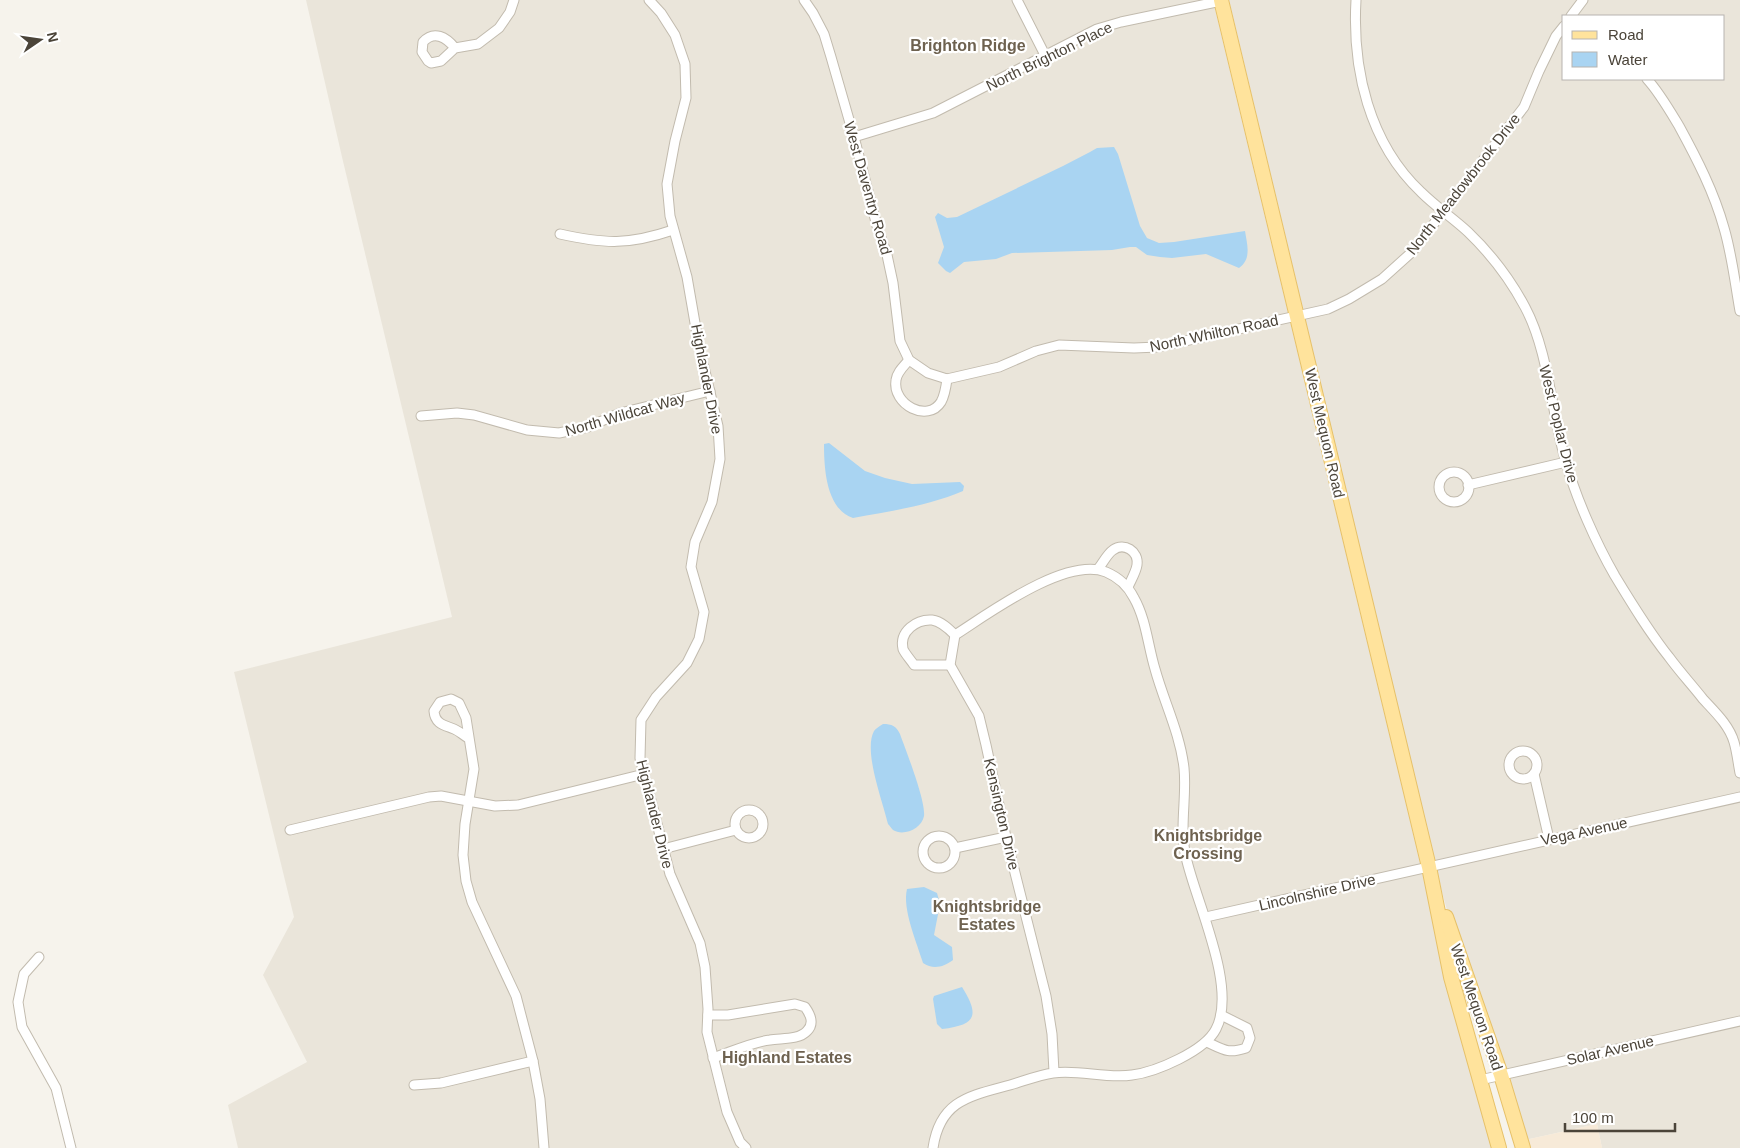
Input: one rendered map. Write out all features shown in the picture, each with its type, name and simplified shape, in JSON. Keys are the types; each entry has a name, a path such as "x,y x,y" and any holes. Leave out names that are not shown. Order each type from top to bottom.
{"main road":[{"name":"West Mequon Road","path":"1221,0 1429,867 1451,977 1500,1148"},
{"name":"West Mequon Road","path":"1429,867 1501,1075 1523,1148"}],"street":[{"path":"455,48 478,44 499,28 510,12 514,0"},
{"name":"Highlander Drive","path":"649,0 661,13 674,35 685,64 686,98 667,184 670,216 687,277 699,346 718,426 720,459 712,502 695,542 691,567 704,612 699,640 687,664 656,697 641,720 640,758 670,874 700,944 705,967 708,1015 707,1032 727,1112 740,1142 746,1148"},
{"name":"West Daventry Road","path":"804,0 824,34 854,137 877,226 887,255 893,283 900,341 909,360"},
{"path":"1017,0 1046,57"},
{"name":"North Brighton Place","path":"854,137 933,113 1046,57 1097,29 1120,22 1221,0"},
{"name":"West Poplar Drive","path":"1356,0 1355,18 1359,72 1374,124 1398,167 1420,191 1467,231 1488,252 1507,277 1526,308 1535,330 1542,356 1566,462 1595,538 1636,611 1670,658 1727,727 1734,742 1740,773"},
{"path":"1575,15 1583,0"},
{"name":"North Meadowbrook Drive","path":"1297,316 1328,309 1349,299 1382,279 1412,252 1524,107 1539,71 1556,36 1562,28"},
{"path":"1648,80 1673,117 1694,154 1712,194 1724,228 1740,311"},
{"path":"560,234 593,242 615,243 656,236 673,230"},
{"name":"North Whilton Road","path":"947,379 999,367 1049,346 1070,344 1134,348 1158,347 1297,316"},
{"path":"909,360 928,373 947,379 946,391 940,404 934,408 925,411 913,410 902,402 897,392 896,379 909,360"},
{"name":"North Wildcat Way","path":"422,416 458,413 474,415 527,430 559,433 588,428 620,413 710,391"},
{"path":"1468,485 1566,462"},
{"path":"1098,569 1113,550 1124,547 1128,548 1136,555 1137,564 1128,587"},
{"path":"933,1148 936,1132 955,1104 969,1097 1054,1072 1132,1076 1164,1066 1186,1056 1207,1042 1216,1029 1222,1015 1220,974 1206,917 1188,866 1183,844 1184,772 1180,741 1158,679 1141,612 1128,587 1116,577 1098,569 1064,573 1017,596 955,635 950,665 914,665 903,649 904,635 909,628 919,622 934,620 945,625 955,635"},
{"name":"Kensington Drive","path":"950,665 979,716 1006,837 1046,996 1052,1034 1054,1072"},
{"path":"468,738 438,722 434,711 440,702 451,699 459,703 466,718 474,769 470,801 464,824 463,854 466,880 472,902 516,996 533,1061 540,1100 544,1148"},
{"path":"290,830 429,797 441,796 495,806 518,805 644,774"},
{"path":"1534,774 1549,839"},
{"name":"Vega Avenue","path":"1429,867 1740,797"},
{"path":"663,849 736,830"},
{"path":"955,848 1006,837"},
{"name":"Lincolnshire Drive","path":"1206,917 1429,867"},
{"path":"39,957 24,974 18,1002 22,1027 56,1088 71,1148"},
{"path":"708,1015 728,1015 795,1004 805,1006 811,1016 810,1027 806,1033 797,1037 767,1040 714,1058"},
{"path":"1207,1042 1234,1052 1246,1048 1250,1038 1247,1028 1222,1015"},
{"name":"Solar Avenue","path":"1480,1080 1740,1021"},
{"path":"414,1084 441,1084 533,1061"}],"shaded area":[{"path":"306,0 1213,0 1456,1012 1495,1148 238,1148 228,1105 307,1062 263,975 294,917 234,672 452,617"},
{"path":"1229,0 1740,0 1740,1148 1602,1148 1597,1124 1525,1140 1451,924"},
{"path":"1597,1124 1602,1148 1527,1148 1525,1140"}],"water":[{"path":"1114,147 1118,154 1140,226 1147,238 1159,243 1174,242 1245,231 1248,251 1243,264 1239,268 1206,254 1172,258 1147,255 1136,247 1112,250 1012,253 996,259 964,262 950,273 938,263 944,247 935,217 938,213 947,218 957,217 1097,148"},
{"path":"829,443 865,471 912,484 960,482 964,486 963,491 923,504 853,518 837,506 828,487 824,444"},
{"path":"883,724 893,726 900,734 922,799 924,809 923,820 916,828 907,832 897,832 888,824 875,777 871,740 874,731"},
{"path":"924,887 937,893 940,904 934,935 952,947 953,960 938,967 923,963 908,916 907,889"},
{"path":"962,987 971,1005 972,1017 962,1025 942,1029 937,1024 934,996"}],"district":[{"name":"Brighton Ridge","path":"968,45"},
{"name":"Knightsbridge Crossing","path":"1208,844"},
{"name":"Knightsbridge Estates","path":"987,915"},
{"name":"Highland Estates","path":"787,1057"}]}
